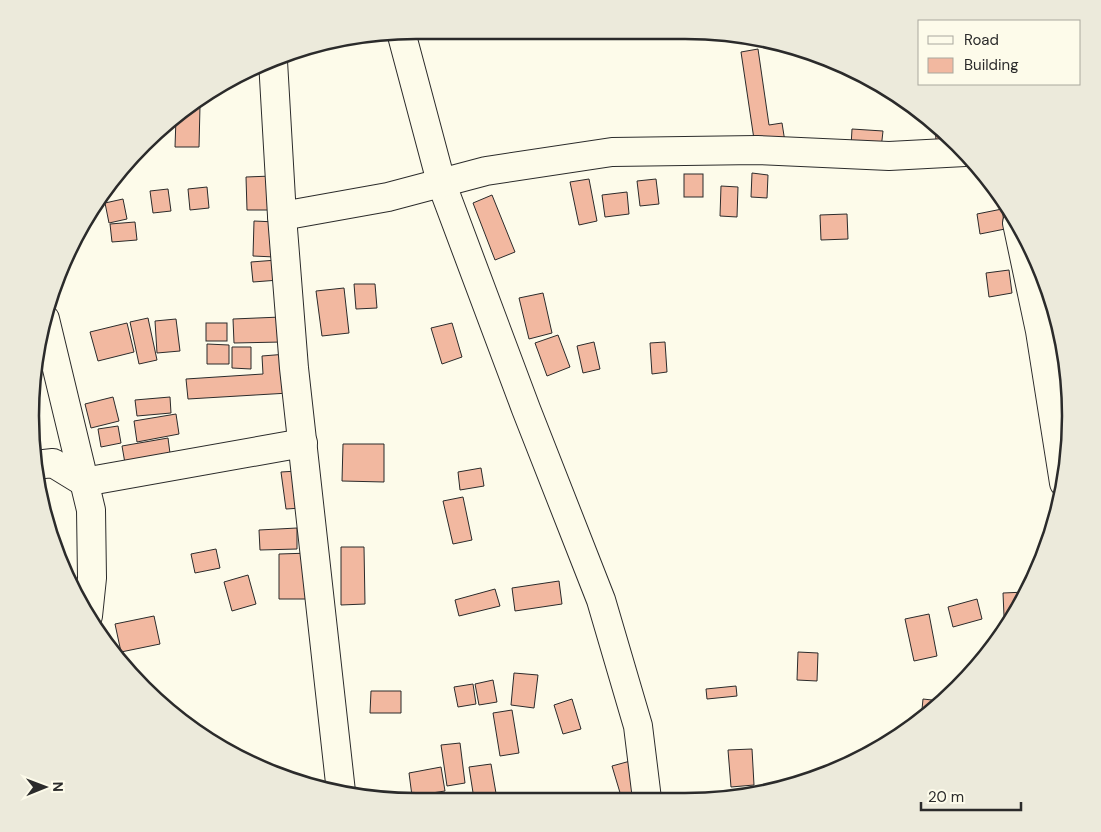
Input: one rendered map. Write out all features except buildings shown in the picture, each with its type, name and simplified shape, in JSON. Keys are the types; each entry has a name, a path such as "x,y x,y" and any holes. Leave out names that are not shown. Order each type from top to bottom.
{"street":[{"path":"403,40 441,182 526,409 601,600 638,726 646,793"},
{"path":"273,67 282,216 303,443 339,785"},
{"path":"282,216 388,196 486,171 612,152 757,150 889,156 955,153"},
{"path":"1023,250 1040,332 1060,456"},
{"path":"48,333 91,510 92,578 89,605"},
{"path":"42,464 53,463 84,482 303,443"}]}
